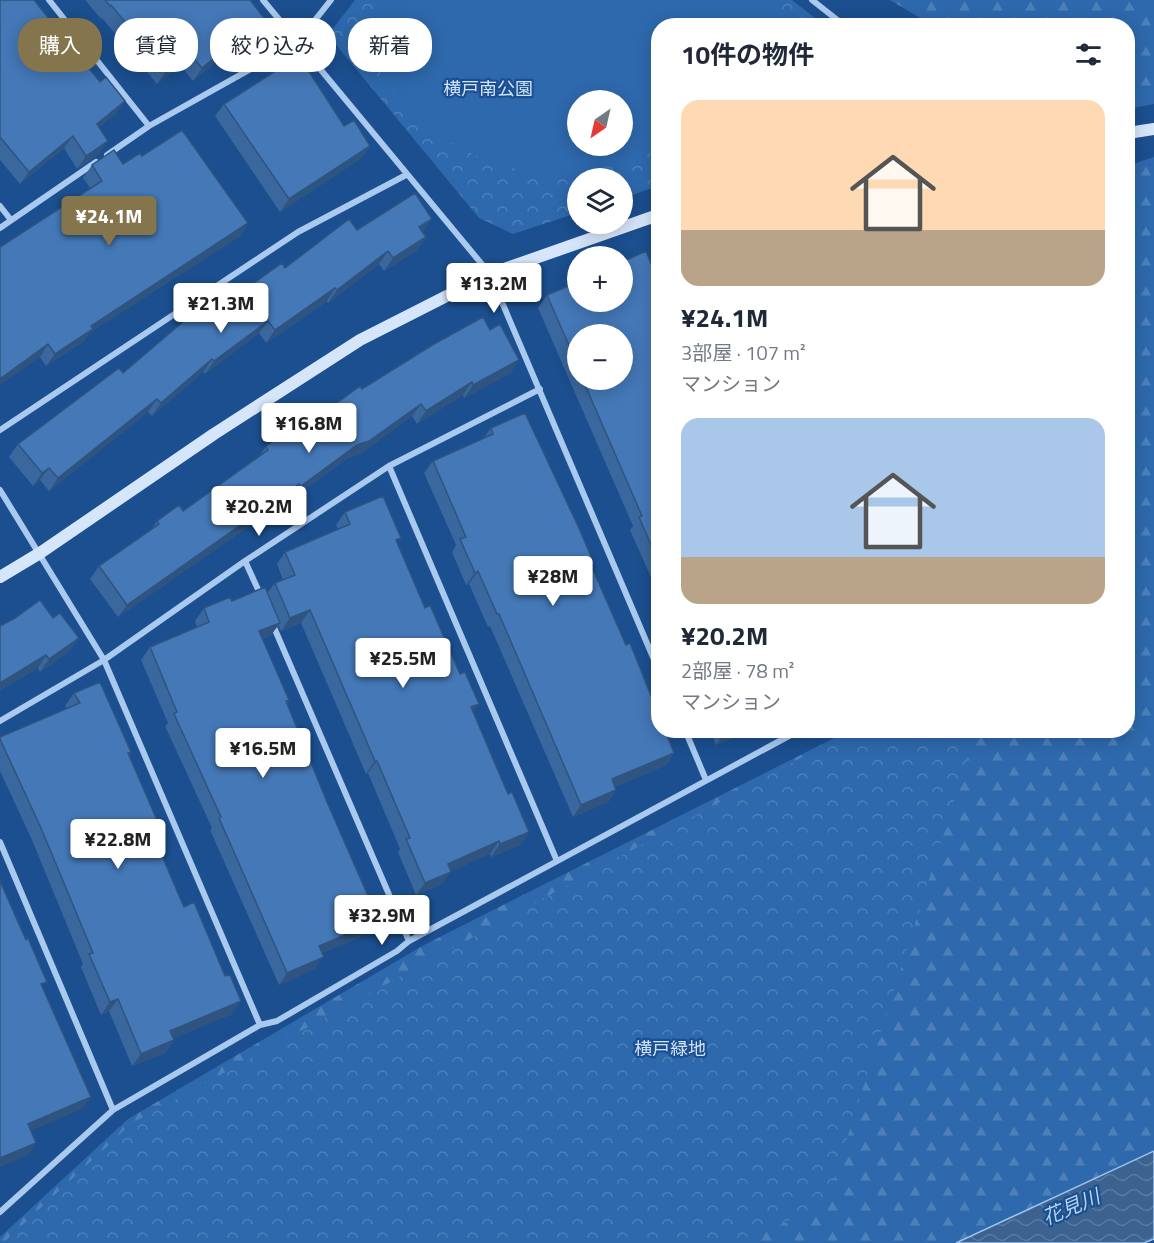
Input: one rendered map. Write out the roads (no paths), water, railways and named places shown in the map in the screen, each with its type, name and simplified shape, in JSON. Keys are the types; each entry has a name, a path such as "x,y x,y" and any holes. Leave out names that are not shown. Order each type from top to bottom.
{"street":[{"path":"49,0 149,126"},
{"path":"264,0 278,18"},
{"path":"317,18 331,0"},
{"path":"812,0 835,18"},
{"path":"0,228 149,126 245,72"},
{"path":"321,72 490,274 651,652"},
{"path":"1135,133 1154,129"},
{"path":"0,430 298,232 406,175"},
{"path":"0,206 11,220"},
{"path":"0,577 40,553 214,434 360,339 490,274 651,217"},
{"path":"0,721 104,660 246,561 389,466 540,389"},
{"path":"389,466 557,861"},
{"path":"0,490 104,660 260,1025"},
{"path":"246,561 264,604"},
{"path":"269,615 409,941"},
{"path":"688,738 706,780"},
{"path":"0,1212 113,1110 260,1025 277,1021 397,951 409,941 785,738"},
{"path":"0,842 113,1110"}],"water":[{"name":"花見川","path":"1154,1151 1154,1239 1144,1243 956,1243"}],"park label":[{"name":"横戸南公園","path":"488,89"},
{"name":"横戸緑地","path":"670,1049"}]}
